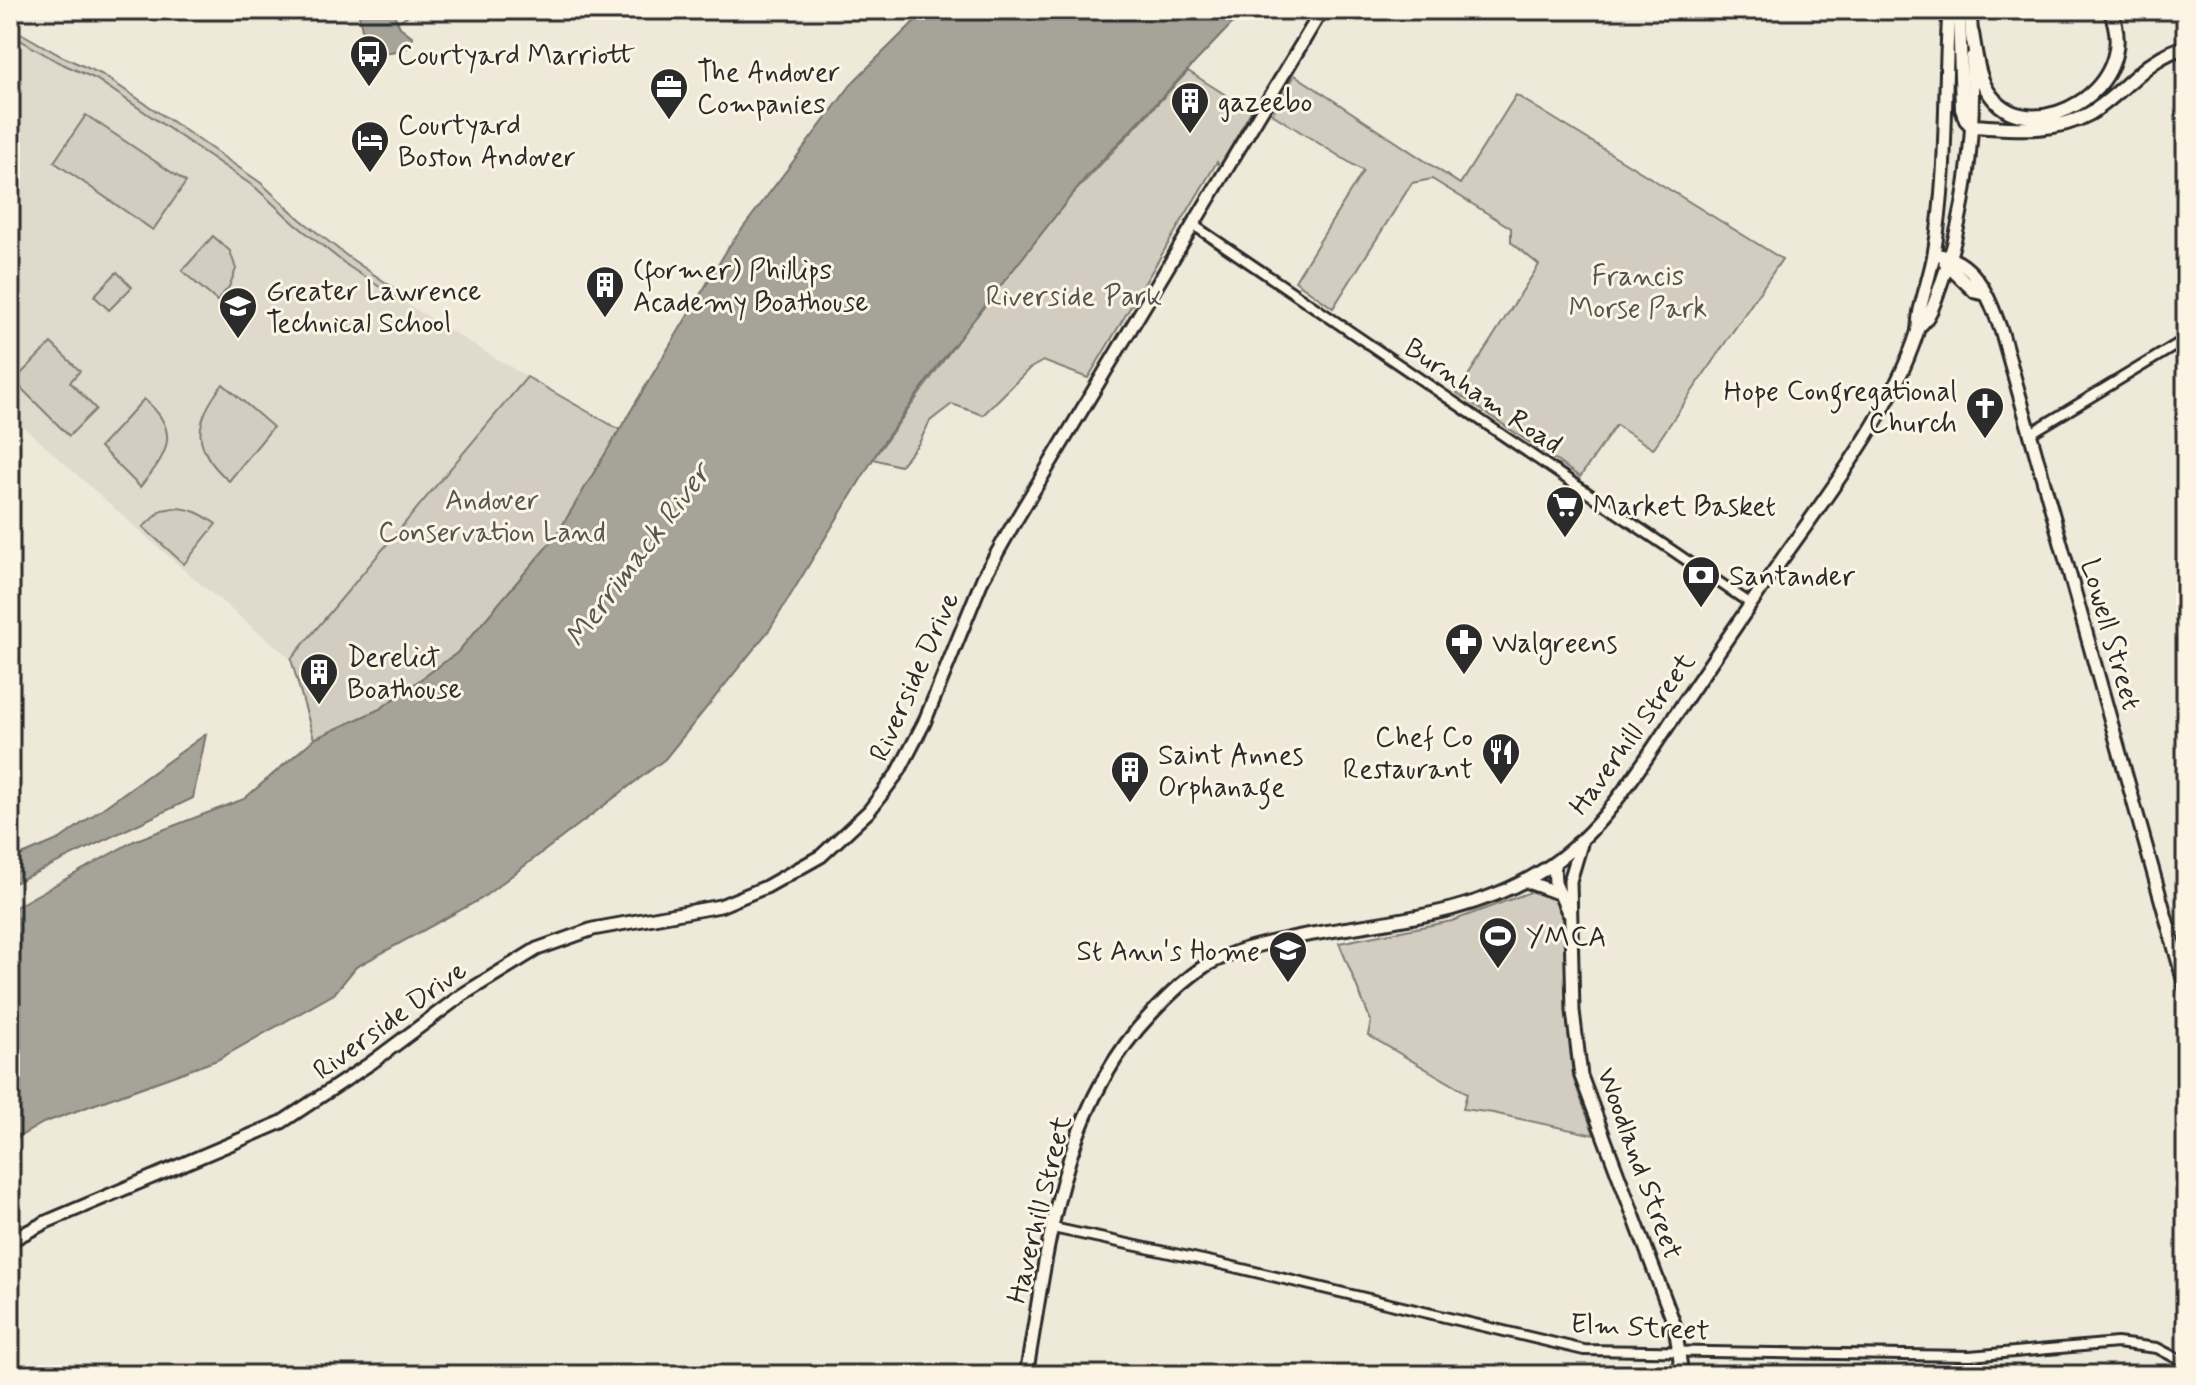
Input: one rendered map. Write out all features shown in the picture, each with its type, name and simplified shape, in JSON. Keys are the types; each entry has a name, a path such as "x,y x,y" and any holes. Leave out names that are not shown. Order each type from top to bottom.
{"highway":[{"path":"1959,10 1962,109 1972,126 2033,129 2070,123 2090,114 2147,65 2186,47"},
{"path":"1972,33 1980,74 1992,98 2017,113 2033,116 2051,114 2085,99 2109,71 2116,55 2118,39 2110,10"}],"main road":[{"name":"Riverside Drive","path":"10,1241 46,1222 282,1122 371,1063 462,995 537,949 593,929 720,906 766,887 821,856 869,811 901,768 924,723 994,557 1322,10"},
{"path":"1949,10 1941,196 1934,254 1949,261 1966,182 1972,126 1970,10"},
{"name":"Haverhill Street","path":"1919,327 1919,312 1934,254"},
{"name":"Haverhill Street","path":"1026,1375 1068,1162 1093,1098 1118,1054 1142,1022 1198,972 1225,957 1293,938 1414,919 1496,895 1554,864 1583,839 1618,800 1862,443 1893,388 1919,327 1929,317 1949,261"},
{"name":"Lowell Street","path":"1949,261 1977,276 1983,284 1984,294 2002,333 2186,989"},
{"name":"Woodland Street","path":"1583,839 1570,881 1573,1011 1581,1076 1671,1314 1682,1375"},
{"path":"1554,864 1570,881"},
{"name":"Woodland Street","path":"1554,864 1555,883 1570,917"},
{"path":"1525,881 1560,893"}],"street":[{"name":"Burnham Road","path":"1192,224 1751,604"},
{"path":"2031,433 2186,339"},
{"name":"Elm Street","path":"1053,1228 1222,1264 1584,1350 1970,1356 2117,1343 2157,1348 2186,1363"}],"shaded area":[{"name":"Greater Lawrence Technical School","path":"10,34 58,62 96,79 256,188 295,224 367,280 527,377 291,659 185,571 10,415"}],"green space":[{"path":"10,27 101,74 186,131 261,183 347,256 408,298 404,303 348,266 256,188 96,79 58,62 10,34"},
{"name":"Riverside Park","path":"1188,71 1251,111 1220,167 1217,162 1088,378 1043,361 1029,369 983,415 952,404 930,421 919,443 900,466 873,459 966,329 1071,196"},
{"name":"Francis Morse Park","path":"1295,75 1460,184 1516,95 1782,259 1653,449 1616,425 1580,477 1457,393 1539,265 1511,242 1511,228 1432,179 1412,183 1333,308 1295,281 1363,171 1272,114"},
{"path":"86,115 186,182 153,230 54,162"},
{"path":"213,236 230,251 236,269 229,287 217,301 182,271"},
{"path":"117,272 132,287 109,310 94,296"},
{"path":"51,343 80,371 70,382 96,409 69,436 14,381"},
{"name":"Andover Conservation Land","path":"527,377 620,430 556,536 457,653 380,709 314,739 291,659"},
{"path":"223,384 273,427 229,481 208,457 200,434 206,411"},
{"path":"144,399 163,422 167,443 158,464 140,487 100,447"},
{"path":"174,508 196,512 216,524 184,564 143,527 162,510"},
{"name":"YMCA","path":"1536,890 1556,900 1564,922 1567,1022 1573,1077 1594,1135 1463,1109 1467,1093 1368,1035 1371,1021 1339,943 1452,921"}],"water":[{"path":"358,10 392,10 400,27 413,37 407,48 387,53 363,34"},
{"name":"Merrimack River","path":"926,10 1245,10 1086,177 939,364 881,446 770,629 665,759 481,899 356,967 334,994 217,1060 43,1123 10,1142 10,910 134,841 244,799 314,739 380,709 457,653 556,536 730,245 854,81"},
{"path":"206,734 193,798 10,885 10,860 60,839"}],"waterway":[{"path":"397,22 417,10"}],"place":[{"name":"Courtyard Marriott","path":"369,88"},
{"name":"The Andover Companies","path":"669,121"},
{"name":"gazeebo","path":"1190,135"},
{"name":"Courtyard Boston Andover","path":"370,174"},
{"name":"(former) Phillips Academy Boathouse","path":"605,319"},
{"name":"Greater Lawrence Technical School","path":"238,340"},
{"name":"Hope Congregational Church","path":"1985,440"},
{"name":"Market Basket","path":"1565,539"},
{"name":"Santander","path":"1701,609"},
{"name":"Walgreens","path":"1464,676"},
{"name":"Derelict Boathouse","path":"319,706"},
{"name":"Chef Co Restaurant","path":"1501,786"},
{"name":"Saint Annes Orphanage","path":"1130,804"},
{"name":"YMCA","path":"1498,970"},
{"name":"St Ann's Home","path":"1288,984"}]}
